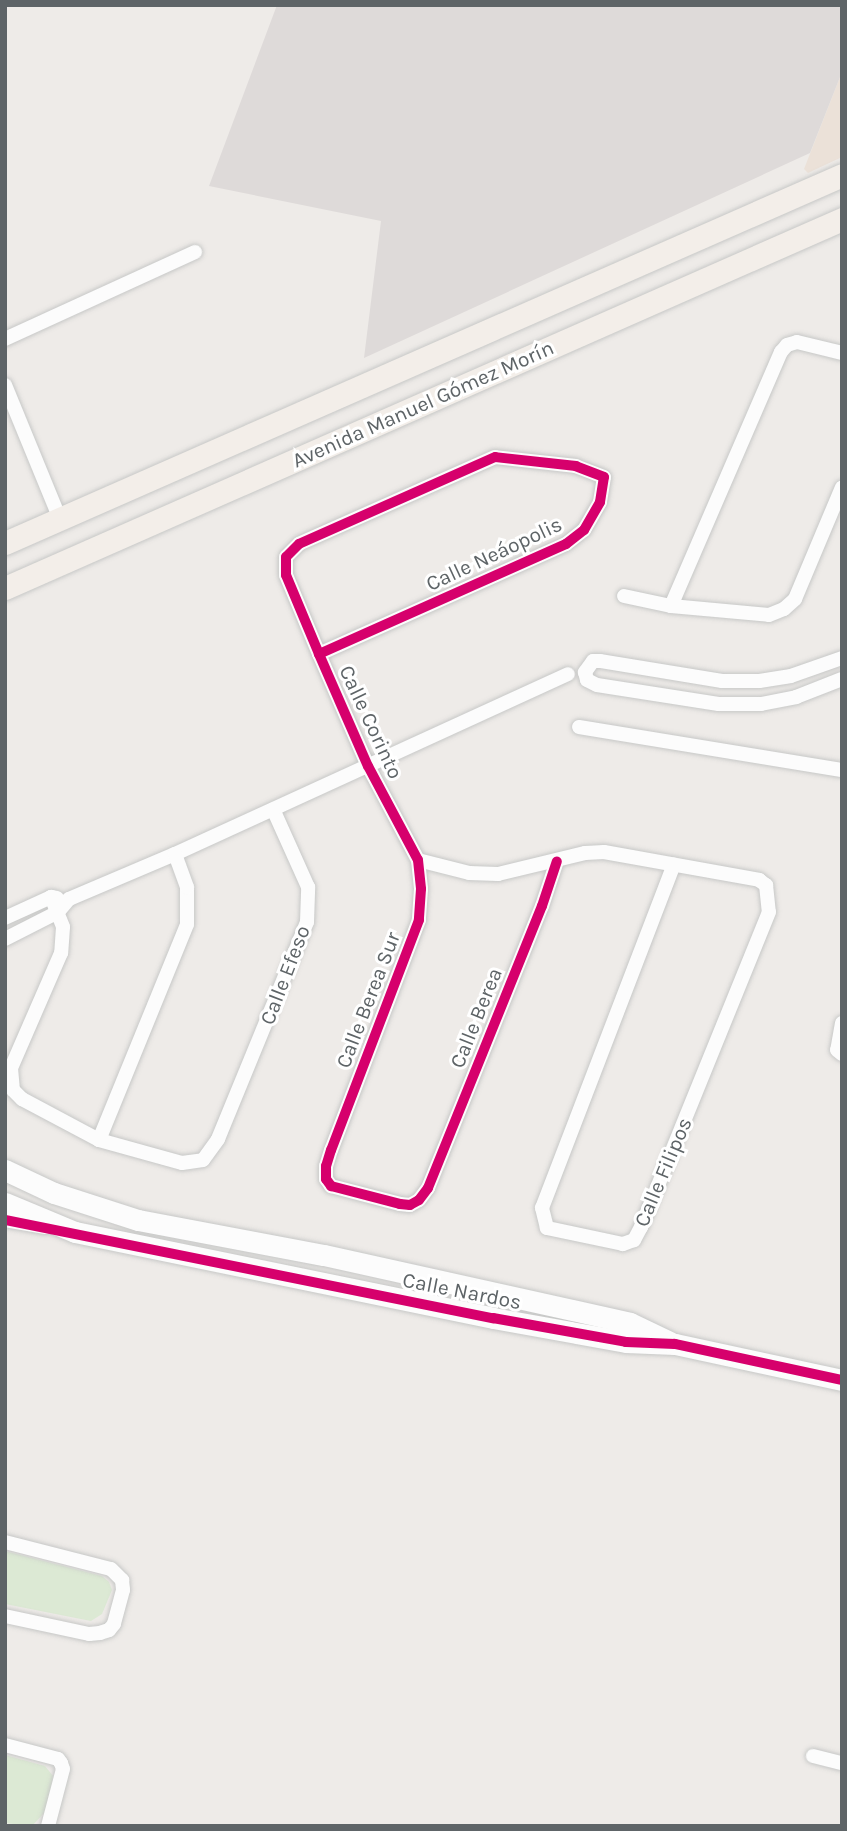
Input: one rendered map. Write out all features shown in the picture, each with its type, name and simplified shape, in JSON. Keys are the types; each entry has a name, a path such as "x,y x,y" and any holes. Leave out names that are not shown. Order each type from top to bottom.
{"main road":[{"name":"Avenida Manuel Gómez Morín","path":"5,543 842,175"},
{"name":"Avenida Manuel Gómez Morín","path":"5,588 842,219"}],"street":[{"path":"5,339 195,252"},
{"path":"671,606 781,352 787,345 797,342 842,353"},
{"path":"5,385 60,519"},
{"name":"Calle Neáopolis","path":"286,557 299,544 495,457 510,456 576,466 604,477 600,502 576,538 319,654"},
{"path":"624,596 671,606 769,615 784,609 795,599 841,493"},
{"name":"Calle Corinto","path":"286,557 286,575 319,654 368,766 418,860"},
{"path":"842,658 791,676 759,681 722,681 600,661 593,662 585,672 587,680 597,685 719,704 761,704 796,697 842,679"},
{"name":"Calle Corinto","path":"5,939 58,912 69,899 175,854 568,674"},
{"path":"579,727 841,766"},
{"name":"Calle Efeso","path":"99,1140 182,1163 194,1163 203,1160 218,1139 307,922 308,887 273,809"},
{"path":"418,860 469,873 498,874 604,852 674,865"},
{"path":"5,918 51,897 58,912 64,940 61,953 11,1068 13,1090 22,1099 99,1140 187,924 187,887 175,854"},
{"name":"Calle Berea Sur","path":"418,860 421,889 419,920 331,1150 326,1179 331,1186 340,1190 410,1205 419,1200 428,1188"},
{"name":"Calle Berea","path":"428,1188 542,906 557,861"},
{"name":"Calle Filipos","path":"674,865 759,880 766,885 769,893 769,912 634,1240 623,1244 610,1243 547,1228 542,1219 545,1195 674,865"},
{"name":"Calle Corinto","path":"51,897 69,899"},
{"path":"842,1023 837,1050 842,1055"},
{"name":"Calle Nardos","path":"5,1170 54,1193 138,1220 324,1255 630,1323 675,1345"},
{"name":"Calle Nardos","path":"5,1203 75,1232 494,1318 626,1342 675,1345 842,1380"},
{"path":"5,1220 75,1232"},
{"path":"5,1542 111,1569 122,1580 114,1624 109,1630 100,1633 89,1634 5,1616"},
{"path":"5,1745 58,1759 61,1763 63,1769 48,1826"},
{"path":"813,1756 842,1763"}],"shaded area":[{"path":"277,5 842,5 842,72 810,153 364,358 381,221 209,186"},
{"path":"842,72 842,157 808,173 804,169"}],"green space":[{"path":"5,1551 102,1576 109,1582 112,1590 102,1614 91,1621 5,1604"},
{"path":"5,1755 45,1766 53,1776 46,1811 32,1826 5,1823"}],"cycle path":[{"path":"319,654 566,544 584,530 600,502 604,477 576,466 495,457 299,544 286,557 286,575 319,654 368,766 418,860 421,889 419,920 326,1166 326,1179 331,1186 410,1205 419,1200 428,1188 542,906 557,861"},
{"path":"5,1220 493,1318 626,1342 675,1344 842,1380"}]}
